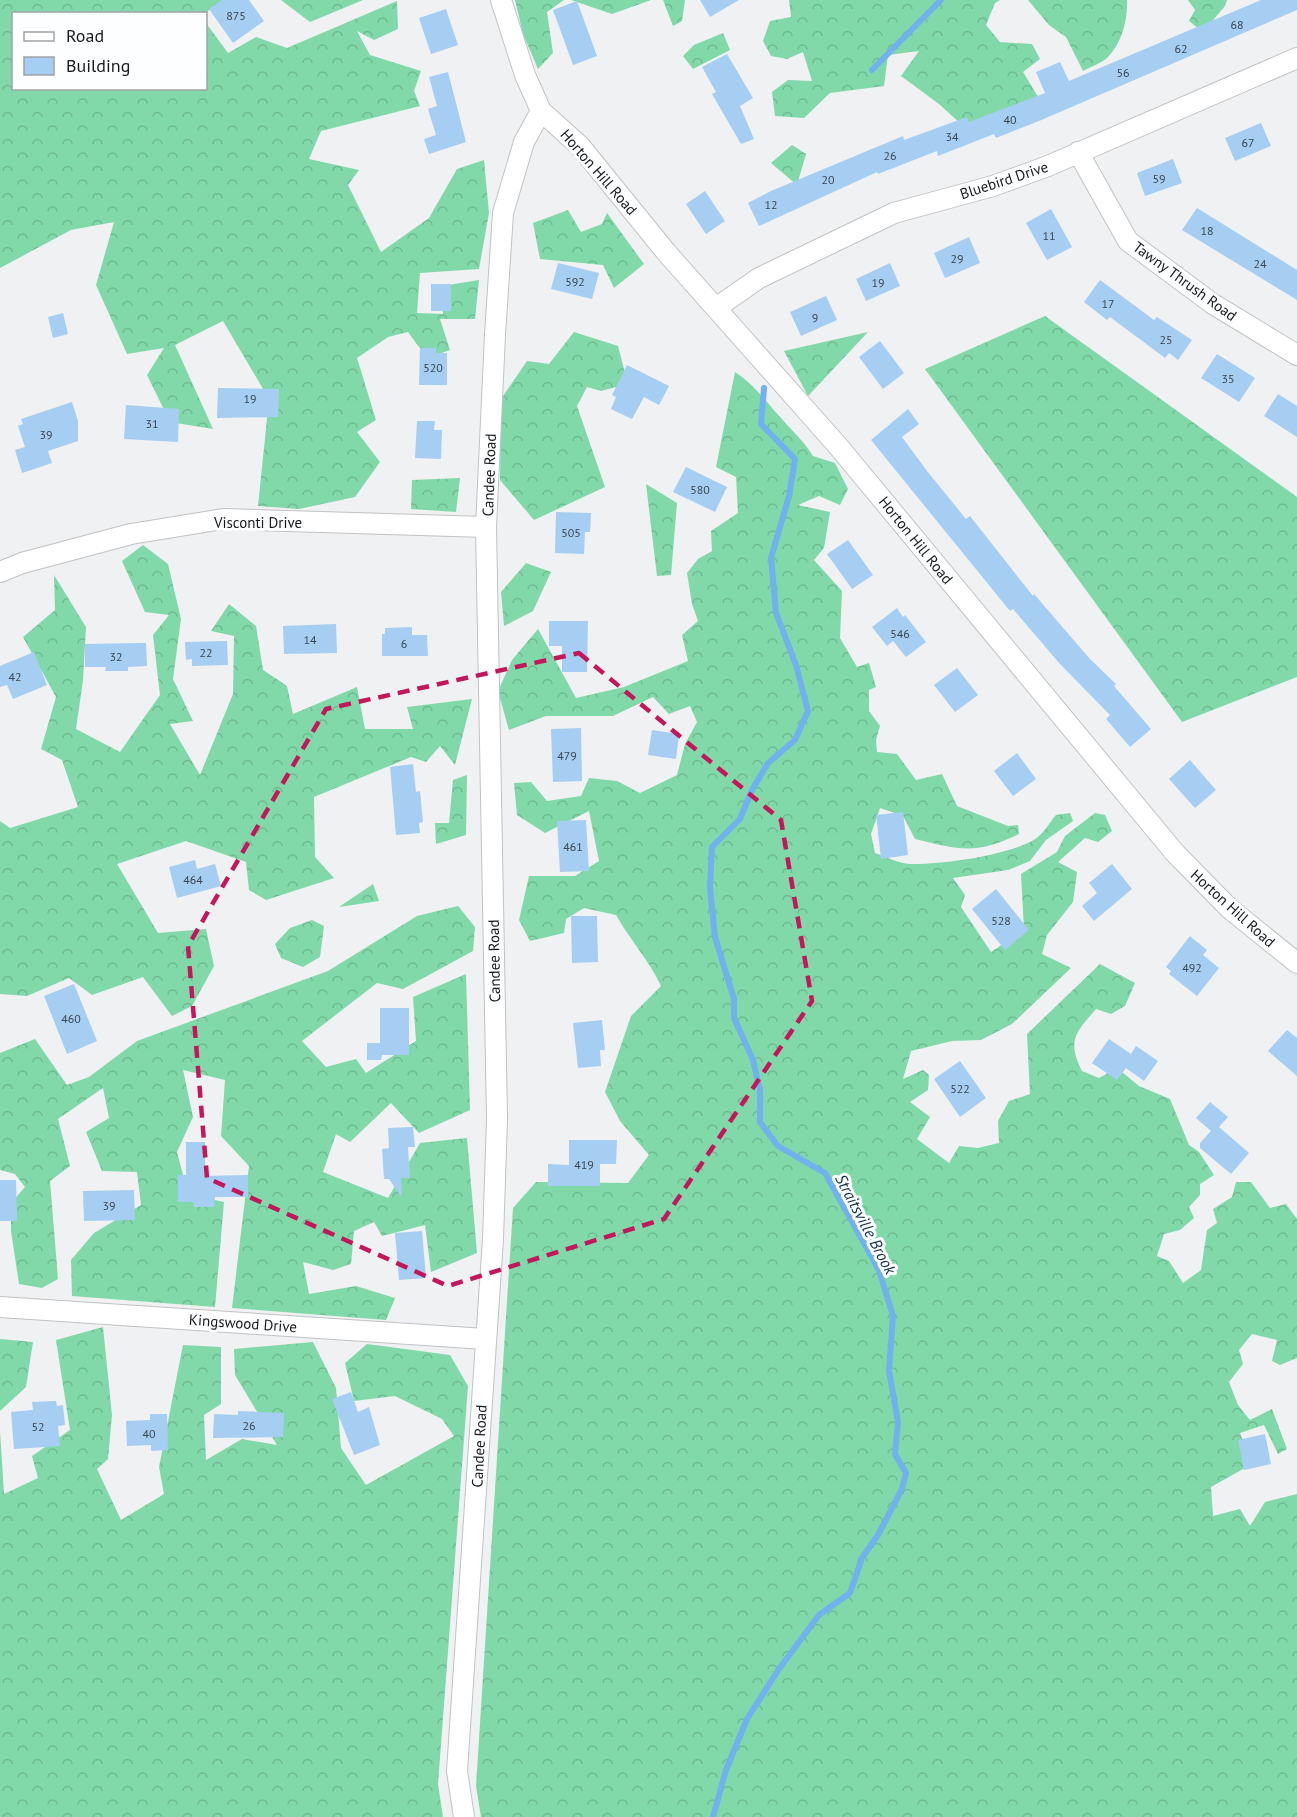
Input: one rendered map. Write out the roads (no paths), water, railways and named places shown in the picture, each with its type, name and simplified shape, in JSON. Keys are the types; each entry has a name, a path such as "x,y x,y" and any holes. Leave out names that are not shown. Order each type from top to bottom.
{"street":[{"path":"501,0 525,75 541,111"},
{"name":"Bluebird Drive","path":"716,308 759,278 894,213 993,186 1297,58"},
{"name":"Horton Hill Road","path":"541,111 580,146 666,252 838,446 1175,854 1230,909 1297,963"},
{"name":"Candee Road","path":"464,1817 458,1771 493,1239 497,1119 486,527 503,213 524,142 541,111"},
{"name":"Tawny Thrush Road","path":"1078,152 1128,241 1213,304 1297,355"},
{"name":"Visconti Drive","path":"0,572 22,563 131,534 223,519 486,527"},
{"name":"Kingswood Drive","path":"0,1307 485,1339"}],"waterway":[{"name":"Straitsville Brook","path":"872,70 941,0"},
{"name":"Straitsville Brook","path":"713,1817 726,1770 747,1719 779,1669 819,1615 850,1593 862,1558 878,1535 902,1489 906,1473 895,1454 898,1422 889,1371 893,1316 879,1270 825,1173 778,1146 760,1122 760,1090 753,1060 734,1018 734,999 715,937 710,888 712,847 740,819 752,790 768,763 795,740 808,711 796,665 776,613 771,558 789,496 795,459 761,424 764,388"}]}
